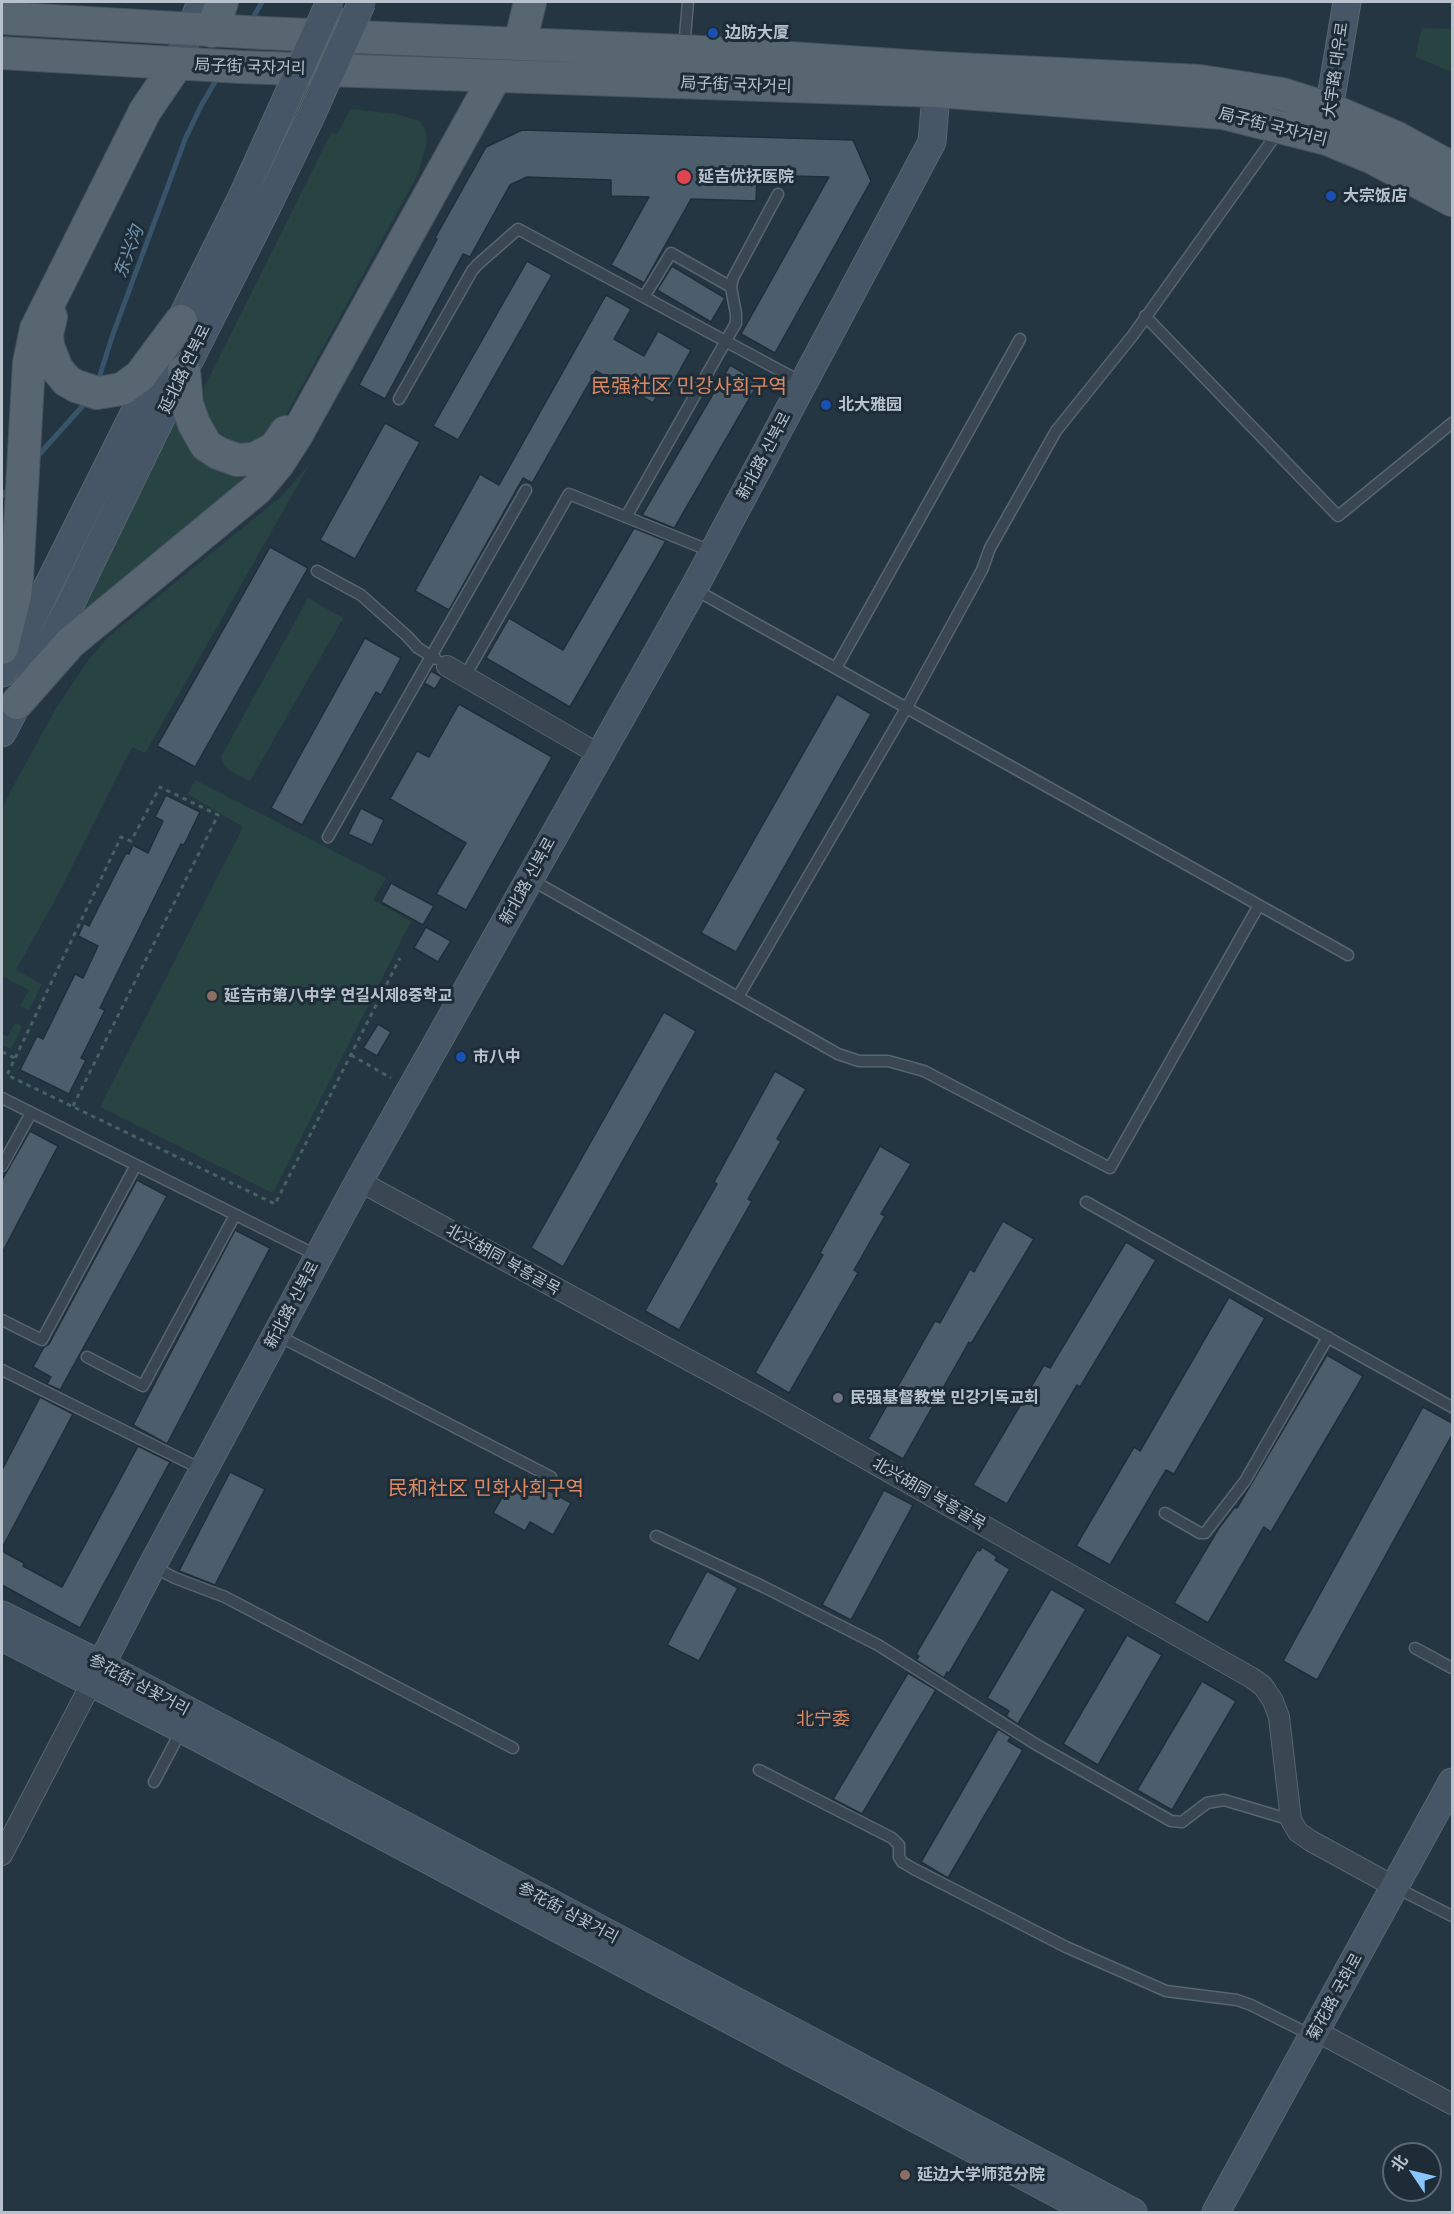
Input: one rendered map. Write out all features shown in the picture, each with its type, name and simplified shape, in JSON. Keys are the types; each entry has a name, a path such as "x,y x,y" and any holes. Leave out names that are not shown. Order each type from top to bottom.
{"main road":[{"name":"延北路 연북로","path":"2,673 13,656 242,197 330,2"},
{"name":"延北路 연북로","path":"2,733 72,602 184,371 266,209 362,2"},
{"path":"515,43 520,2"},
{"path":"515,43 530,2"},
{"name":"大宇路 대우로","path":"1328,124 1347,2"},
{"name":"局子街 국자거리","path":"2,18 209,19 263,33 684,51 1223,113 1281,127 1328,124 1397,138 1452,168"},
{"path":"181,321 148,368 122,389 97,393 67,381 57,369 48,346 50,320 209,19"},
{"name":"局子街 국자거리","path":"2,53 241,68 491,76 1200,81 1282,94 1328,124 1373,158 1452,200"},
{"path":"2,648 15,596 17,578 29,363 36,328 145,111 187,64"},
{"path":"184,371 187,404 201,438 210,448 227,457 242,460 254,459 268,453 295,418 491,76"},
{"path":"17,703 70,643 256,489 278,465 296,436 491,76"},
{"name":"新北路 신북로","path":"96,1673 318,1256 694,588 932,142 938,80"},
{"name":"参花街 삼꽃거리","path":"2,1615 182,1730 1092,2212"},
{"name":"参花街 삼꽃거리","path":"2,1637 96,1673 1133,2212"},
{"name":"菊花路 국화로","path":"1216,2212 1452,1782"}],"street":[{"path":"515,43 546,2"},
{"path":"439,661 600,755"},
{"name":"北兴胡同 북흥골목","path":"359,1181 766,1402 1252,1678 1263,1686 1280,1717 1291,1820"},
{"path":"2,1855 96,1673"},
{"path":"1291,1820 1298,1832 1311,1841 1395,1887"},
{"path":"1315,2034 1452,2104"}],"lane":[{"path":"684,51 688,2"},
{"path":"738,998 907,707 982,570 990,548 1056,431 1133,335 1281,127"},
{"path":"626,517 736,323 731,287 737,268 778,195"},
{"path":"399,399 472,271 518,229 804,383"},
{"path":"644,297 671,253 731,287"},
{"path":"1145,316 1338,516 1452,423"},
{"path":"836,668 1020,339"},
{"path":"328,837 439,661 526,490"},
{"path":"465,676 570,494 713,552"},
{"path":"317,571 361,595 418,648 439,661"},
{"path":"694,588 1348,955"},
{"path":"530,879 838,1054 859,1061 888,1061 924,1071 1110,1168 1259,905"},
{"path":"2,1098 318,1256"},
{"path":"2,1166 31,1113"},
{"path":"2,1320 42,1340 136,1165"},
{"path":"1086,1202 1452,1407"},
{"path":"87,1358 143,1386 235,1215"},
{"path":"276,1335 551,1477"},
{"path":"1165,1513 1200,1533 1205,1533 1245,1481 1328,1337"},
{"path":"2,1370 204,1470"},
{"path":"656,1536 764,1587 878,1645 1037,1745 1171,1821 1182,1822 1207,1803 1224,1800 1291,1820"},
{"path":"152,1566 175,1578 225,1597 513,1748"},
{"path":"1415,1648 1452,1668"},
{"path":"154,1782 182,1730"},
{"path":"759,1770 892,1838 899,1845 899,1857 902,1862 914,1869 1066,1947 1166,1991 1237,2000 1315,2034"},
{"path":"1395,1887 1452,1916"}],"path":[{"path":"73,1106 218,815 160,787 131,841 121,837 7,1075 275,1204 400,958"},
{"path":"2,1052 15,1058"},
{"path":"351,1055 411,1088"}],"green space":[{"path":"1422,28 1452,29 1452,72 1415,57"},
{"path":"351,109 396,114 420,121 425,129 427,141 418,174 281,424 267,437 255,442 244,444 231,442 212,426 207,417 204,388 331,133 337,134"},
{"path":"178,411 246,469 247,478 74,621"},
{"path":"311,462 145,753 132,747 60,891 16,970 42,984 29,1010 20,1006 29,990 2,976 2,810 8,796 55,710 87,662 107,638 283,495"},
{"path":"308,598 343,618 250,781 230,771 221,757"},
{"path":"195,780 386,878 373,900 411,921 273,1193 100,1107 243,827 188,794"},
{"path":"15,1023 22,1026 11,1049 2,1045 2,1034 8,1036"}],"building":[{"path":"522,130 853,140 871,181 775,353 741,334 829,177 757,175 756,201 691,199 644,283 611,265 649,197 611,196 611,180 527,177 510,185 470,257 463,254 385,399 359,385 437,239 435,238 486,147"},
{"path":"527,261 552,275 458,440 433,426"},
{"path":"672,266 725,298 711,322 657,290"},
{"path":"606,295 631,309 614,339 644,356 658,331 691,350 670,388 663,384 653,403 596,371 532,483 523,478 449,610 415,591 480,474 499,485"},
{"path":"730,365 759,382 675,527 642,515"},
{"path":"385,423 420,442 355,559 320,540"},
{"path":"634,528 666,541 570,707 486,658 509,618 563,650"},
{"path":"270,547 308,568 195,767 157,746"},
{"path":"365,638 401,658 381,695 376,692 302,825 271,808"},
{"path":"431,671 442,677 435,689 424,683"},
{"path":"837,694 871,714 736,952 701,933"},
{"path":"459,704 552,757 466,910 436,894 466,843 390,799 417,751 429,757"},
{"path":"166,795 200,812 184,845 181,844 100,1008 105,1010 81,1058 86,1060 69,1094 20,1070 37,1036 43,1039 75,974 83,978 98,946 78,936 84,923 89,926 126,853 129,854 133,845 148,853 163,821 155,817"},
{"path":"361,808 384,820 372,845 348,834"},
{"path":"391,883 434,906 423,925 381,902"},
{"path":"426,927 451,941 438,962 414,948"},
{"path":"664,1012 696,1031 563,1267 531,1248"},
{"path":"378,1024 391,1032 377,1056 363,1048"},
{"path":"775,1071 806,1089 777,1139 781,1141 748,1199 752,1201 679,1330 645,1311 717,1184 714,1182"},
{"path":"30,1131 58,1146 2,1253 2,1180"},
{"path":"880,1146 911,1164 881,1214 885,1216 854,1270 858,1273 789,1393 755,1373 823,1255 820,1253"},
{"path":"137,1180 167,1196 60,1390 47,1384 51,1377 33,1367 44,1347 49,1344"},
{"path":"1003,1221 1034,1239 971,1344 969,1342 903,1459 868,1439 935,1321 940,1323 970,1269 974,1272"},
{"path":"235,1230 270,1248 167,1444 133,1425"},
{"path":"1126,1242 1156,1260 1080,1387 1077,1385 1007,1504 973,1485 1044,1365 1050,1368"},
{"path":"1229,1297 1265,1318 1174,1474 1166,1470 1110,1565 1076,1546 1134,1447 1140,1451"},
{"path":"1327,1355 1363,1376 1271,1532 1264,1527 1208,1623 1174,1603 1219,1528 1235,1507 1237,1508"},
{"path":"40,1397 73,1414 2,1548 2,1470"},
{"path":"1423,1407 1452,1423 1452,1435 1317,1680 1283,1661"},
{"path":"138,1446 170,1462 80,1628 2,1585 2,1551 24,1563 23,1566 62,1587"},
{"path":"230,1472 265,1489 215,1585 179,1571"},
{"path":"511,1482 530,1492 535,1483 571,1503 553,1535 530,1522 525,1531 493,1513"},
{"path":"884,1490 913,1505 851,1620 822,1605"},
{"path":"982,1547 997,1557 995,1560 1010,1569 944,1678 916,1660 919,1656 916,1654 977,1550 980,1551"},
{"path":"707,1571 738,1588 699,1661 667,1645"},
{"path":"1051,1589 1086,1609 1018,1724 1006,1716 1009,1711 987,1698"},
{"path":"1127,1635 1162,1655 1098,1765 1063,1744"},
{"path":"908,1673 936,1690 862,1814 833,1799"},
{"path":"1202,1681 1236,1701 1172,1810 1137,1790"},
{"path":"998,1729 1011,1737 1008,1741 1023,1750 948,1878 921,1862"}],"waterway":[{"name":"东兴沟","path":"251,21 262,2"},
{"name":"东兴沟","path":"98,381 113,334 186,137 219,75"},
{"name":"东兴沟","path":"36,458 88,400"},
{"name":"东兴沟","path":"2,496 10,487"}],"place":[{"name":"边防大厦","path":"713,33"},
{"name":"延吉优抚医院","path":"684,177"},
{"name":"大宗饭店","path":"1331,196"},
{"name":"北大雅园","path":"826,405"},
{"name":"延吉市第八中学 연길시제8중학교","path":"212,996"},
{"name":"市八中","path":"461,1057"},
{"name":"民强基督教堂 민강기독교회","path":"838,1398"},
{"name":"延边大学师范分院","path":"905,2175"}],"district":[{"name":"民强社区 민강사회구역","path":"689,387"},
{"name":"民和社区 민화사회구역","path":"486,1489"},
{"name":"北宁委","path":"823,1720"}]}
